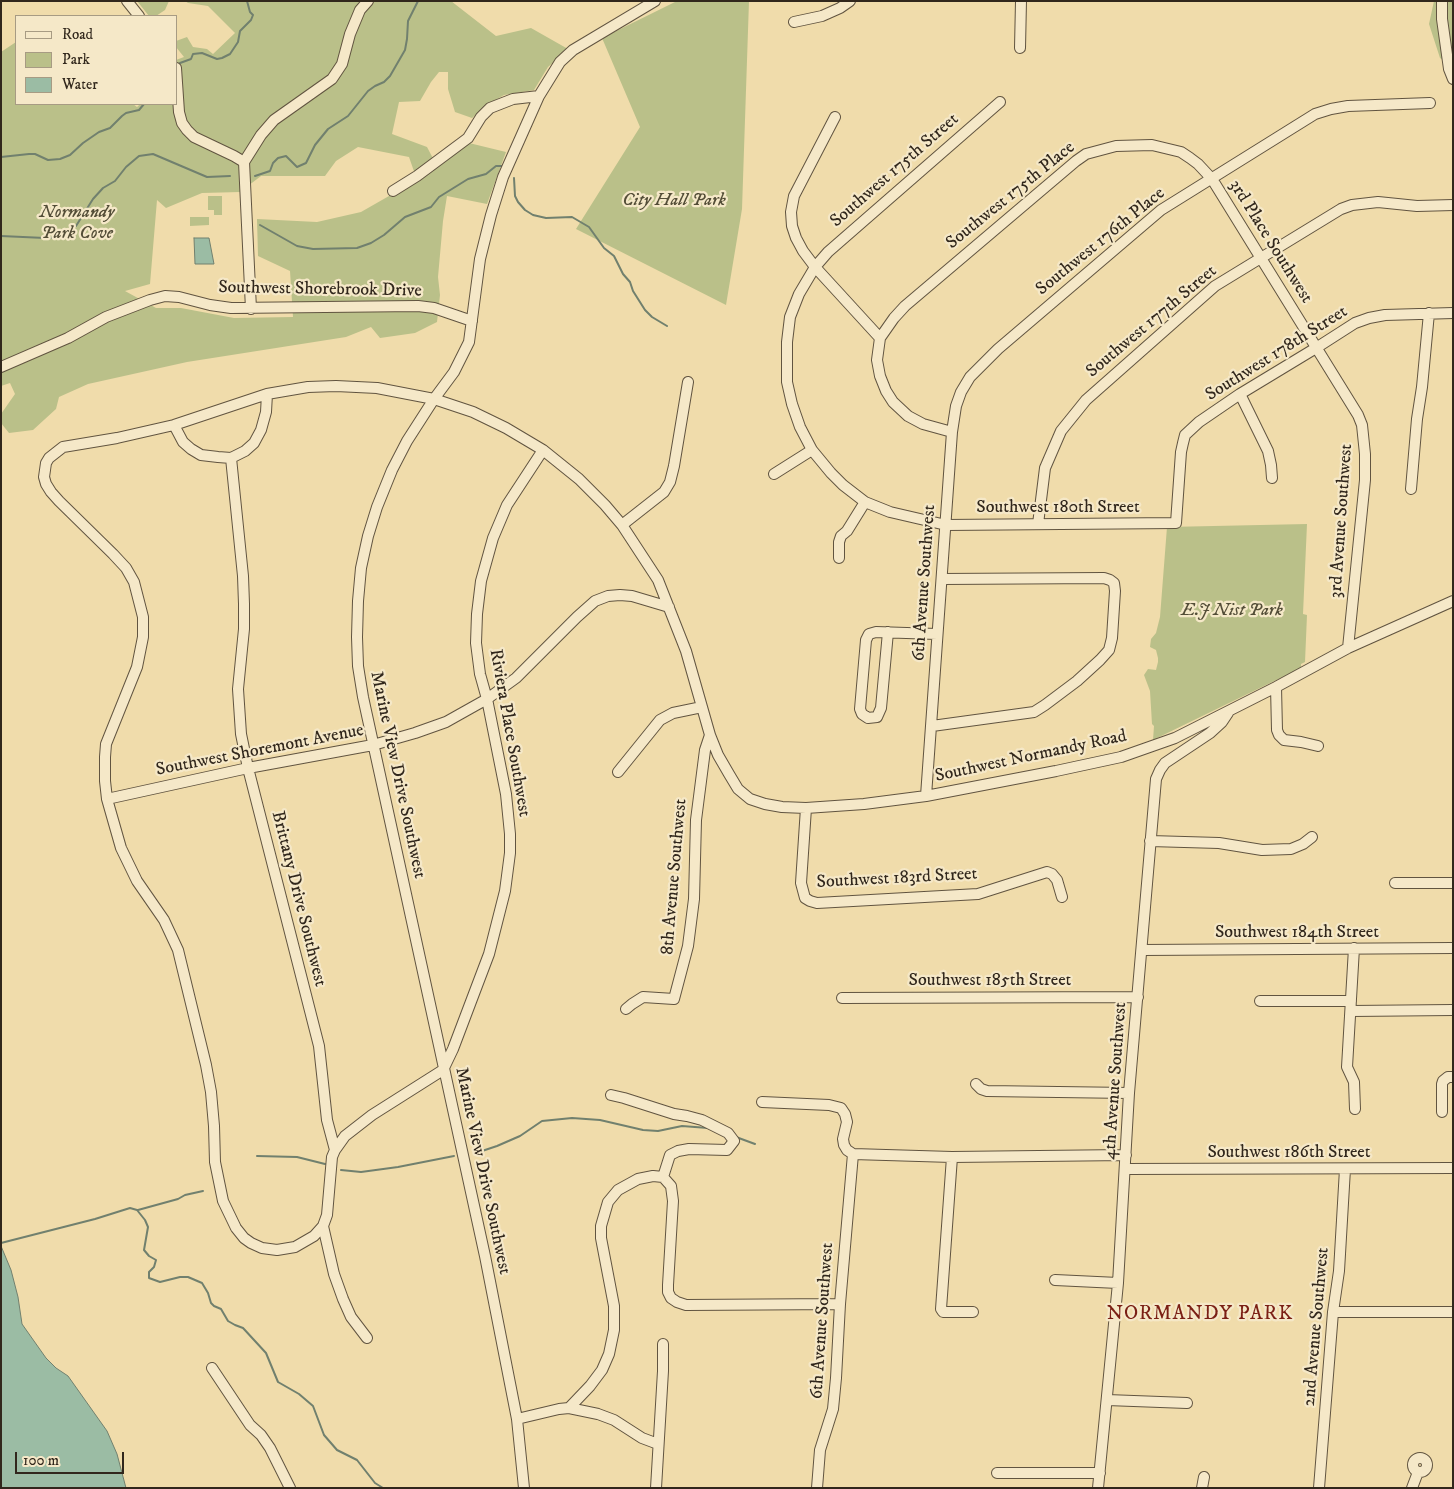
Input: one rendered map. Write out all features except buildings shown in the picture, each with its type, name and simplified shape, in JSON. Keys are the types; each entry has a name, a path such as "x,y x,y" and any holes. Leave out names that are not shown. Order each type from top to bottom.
{"street":[{"path":"127,1 138,15"},
{"path":"251,309 244,162 261,134 274,120 332,79 342,64 350,34 360,10 368,1"},
{"name":"Marine View Drive Southwest","path":"524,1488 516,1419 485,1256 373,745 358,666 358,601 361,568 368,536 377,506 392,470 407,441 464,354 472,321 480,259 491,215 503,177 539,96 560,62 573,50 655,1"},
{"path":"794,22 822,16 850,1"},
{"path":"1020,48 1021,1"},
{"path":"1442,1 1442,19 1449,69 1453,79"},
{"path":"393,191 418,176 468,138 480,117 490,108 513,99 539,96"},
{"path":"178,97 182,123 194,137 244,162"},
{"name":"Southwest 175th Street","path":"812,450 800,427 787,382 786,360 790,317 799,294 815,267 828,252 1000,102"},
{"name":"Southwest 176th Place","path":"970,377 998,349 1161,210 1315,114 1332,108 1348,106 1430,103"},
{"path":"835,117 794,196 791,212 792,226 796,238 803,252 815,267 880,338 877,360 880,376 893,402 908,416 923,424 952,432"},
{"name":"Southwest 175th Place","path":"880,338 905,306 1086,154 1116,146 1152,145 1170,148 1181,152 1198,164 1212,179"},
{"name":"3rd Place Southwest","path":"1212,179 1316,348"},
{"name":"Southwest 177th Street","path":"1038,524 1045,468 1061,431 1086,400 1215,286 1341,209 1352,205 1378,202 1417,206 1453,205"},
{"name":"Southwest Shorebrook Drive","path":"1,367 68,338 106,317 165,296 178,297 210,305 251,309 418,306 434,308 472,321"},
{"name":"Southwest 178th Street","path":"1171,524 1176,523 1185,435 1199,422 1240,394 1355,323 1385,315 1453,312"},
{"path":"1411,489 1416,419 1422,387 1429,313"},
{"name":"3rd Avenue Southwest","path":"1316,348 1358,415 1364,439 1365,480 1348,648"},
{"name":"6th Avenue Southwest","path":"926,796 952,432 956,406 961,392 970,377"},
{"path":"622,525 664,492 670,482 688,382"},
{"name":"Southwest Normandy Road","path":"107,799 104,767 106,744 137,667 143,636 143,616 134,582 126,568 51,492 46,484 44,477 48,458 63,447 117,438 174,425 267,394 308,387 376,388 434,399 473,412 506,428 543,450 579,479 622,525 658,580 686,651 710,735 718,755 738,789 750,799 765,804 806,808 864,804 926,796 1121,757 1175,738 1348,648 1453,601"},
{"path":"174,425 183,442 190,449 218,458 231,458 254,443 258,436 266,412 267,394"},
{"path":"1240,394 1268,451 1272,465 1272,478"},
{"name":"Riviera Place Southwest","path":"444,1070 489,954 505,891 510,853 507,802 487,699 480,674 476,644 481,581 493,538 507,506 543,450"},
{"path":"774,474 812,450"},
{"name":"Southwest 180th Street","path":"812,450 843,485 865,502 890,512 946,525 1171,524"},
{"name":"Brittany Drive Southwest","path":"231,458 244,604 244,629 238,689 239,719 248,768 319,1046 327,1120 335,1150 332,1157 327,1215 323,1226 334,1274 343,1300 351,1317 367,1338"},
{"path":"839,558 841,536 847,531 865,502"},
{"path":"932,726 1034,712 1045,706 1077,681 1100,660 1109,650 1112,638 1115,590 1114,584 1110,580 1104,578 942,579"},
{"name":"Southwest Shoremont Avenue","path":"107,799 248,768 373,745 415,734 446,722 487,699 516,678 577,616 596,601 608,596 620,595 632,596 669,607"},
{"path":"888,632 881,708 877,717 868,718 862,714 860,709 866,640 869,634 888,632 938,634"},
{"path":"1276,687 1277,730 1279,735 1284,740 1318,746"},
{"path":"618,772 660,720 673,713 702,708"},
{"name":"4th Avenue Southwest","path":"1098,1488 1118,1283 1129,1093 1154,789 1156,779 1165,763 1210,732 1222,722 1230,710"},
{"name":"8th Avenue Southwest","path":"626,1009 643,997 674,999 688,946 694,899 696,820 705,750 710,735"},
{"path":"107,799 121,848 129,866 137,881 153,901 178,950 211,1092 218,1183 223,1201 236,1228 251,1243 262,1248 277,1250 303,1244 323,1226"},
{"name":"Southwest 183rd Street","path":"806,808 801,883 805,898 810,901 817,903 978,894 1047,872 1052,874 1057,880 1062,897"},
{"path":"1150,841 1218,843 1262,850 1291,849 1303,844 1312,837"},
{"path":"1394,883 1453,883"},
{"path":"1354,948 1347,1067 1354,1082 1355,1109"},
{"name":"Southwest 184th Street","path":"1142,950 1453,948"},
{"name":"Southwest 185th Street","path":"842,998 1138,997"},
{"path":"1260,1001 1453,1010"},
{"path":"335,1150 345,1136 372,1115 444,1070"},
{"path":"1442,1112 1443,1080 1453,1077"},
{"path":"976,1084 980,1089 987,1091 1129,1093"},
{"path":"611,1095 674,1114 702,1120 728,1133 734,1141 726,1150 678,1150 670,1155 663,1177"},
{"path":"762,1102 829,1105 841,1108 847,1122 843,1139 844,1146 853,1154 952,1157 1126,1155"},
{"name":"6th Avenue Southwest","path":"816,1488 820,1450 833,1409 853,1154"},
{"path":"952,1157 942,1309 943,1312 973,1312"},
{"name":"Southwest 186th Street","path":"1126,1170 1453,1168"},
{"name":"2nd Avenue Southwest","path":"1319,1488 1333,1312 1339,1271 1345,1169"},
{"path":"569,1408 602,1370 609,1354 614,1330 614,1306 601,1238 601,1226 608,1202 618,1190 638,1179 653,1176 663,1177 671,1186 668,1285 670,1298 686,1304 840,1304"},
{"path":"1055,1280 1118,1283"},
{"path":"1333,1312 1453,1312"},
{"path":"656,1488 664,1344"},
{"path":"212,1368 250,1425 261,1435 270,1448 290,1488"},
{"path":"1107,1400 1187,1403"},
{"path":"516,1419 569,1408 598,1414 614,1420 642,1438 658,1444"},
{"path":"1412,1488 1418,1472"},
{"path":"997,1473 1100,1473"},
{"path":"1202,1488 1204,1477"}],"green space":[{"path":"137,1 169,1 165,10 158,15 148,15"},
{"name":"Normandy Park Cove","path":"185,1 451,1 496,36 531,28 568,49 548,67 534,90 504,95 487,105 472,118 455,112 448,89 448,72 439,72 420,101 399,102 392,134 427,147 437,166 469,143 506,152 487,204 447,196 438,277 440,295 437,322 415,333 380,338 371,327 346,337 187,362 88,384 59,397 56,409 33,430 9,433 1,423 1,414 15,394 10,383 1,386 1,52 15,43 15,105 134,105 137,107 139,105 178,105 178,59 184,57 178,50 178,40 187,37 193,47 207,49 213,54 235,33 208,6","holes":["358,147 409,157 417,180 361,212 317,222 257,219 258,256 290,271 293,317 234,318 181,308 156,308 125,291 150,284 157,200 166,208 202,193 240,192 261,176 325,176 336,161"]},
{"name":"City Hall Park","path":"677,1 749,1 742,209 726,305 576,229 640,127 602,38"},
{"path":"1434,1 1453,1 1453,67 1440,58 1429,24"},
{"path":"208,196 222,196 222,215 214,215 214,210 208,210"},
{"path":"190,217 209,217 209,225 190,226"},
{"name":"E.J Nist Park","path":"1307,524 1303,614 1307,615 1305,662 1301,664 1301,668 1153,740 1154,726 1152,724 1150,691 1144,675 1148,669 1156,670 1158,662 1156,650 1150,647 1151,639 1156,633 1160,617 1167,527"}],"water":[{"path":"194,238 209,238 214,264 195,264"},
{"path":"1,1246 11,1270 22,1324 46,1358 68,1376 107,1431 117,1454 126,1488 1,1488"}],"waterway":[{"path":"180,63 191,59 193,54 202,53 217,59 230,54 238,42 240,31 251,20 253,15 250,12 247,1"},
{"path":"255,176 270,171 273,163 278,158 286,156 297,167 306,163 315,145 328,129 348,116 368,91 384,82 390,76 405,50 408,21 418,1"},
{"path":"1,157 35,154 48,160 60,159 70,155 99,132 110,128 126,113 139,110 143,105"},
{"path":"1,236 60,237 76,226 93,199 103,188 115,181 126,167 139,156 153,154 207,177 230,176"},
{"path":"260,225 297,246 313,249 357,248 371,243 384,235 405,217 431,207 439,197 468,179 486,174 496,166 502,166"},
{"path":"514,178 515,196 525,210 533,215 546,218 572,217 589,227 604,248 614,256 645,310 652,317 667,326"},
{"path":"476,1153 520,1136 542,1121 572,1118 600,1120 643,1130 658,1131 682,1126 708,1128"},
{"path":"736,1137 755,1144"},
{"path":"257,1156 297,1157 325,1164"},
{"path":"341,1170 361,1172 454,1156"},
{"path":"138,1210 203,1191"},
{"path":"1,1243 130,1208 137,1210 148,1227 144,1250 156,1260 154,1267 149,1272 149,1278 160,1282 188,1277 202,1283 211,1303 221,1309 228,1321 243,1328 266,1353 278,1382 299,1394 313,1406 324,1435 337,1450 357,1460 375,1483 383,1488"}],"district":[{"name":"NORMANDY PARK","path":"1200,1315"}]}
